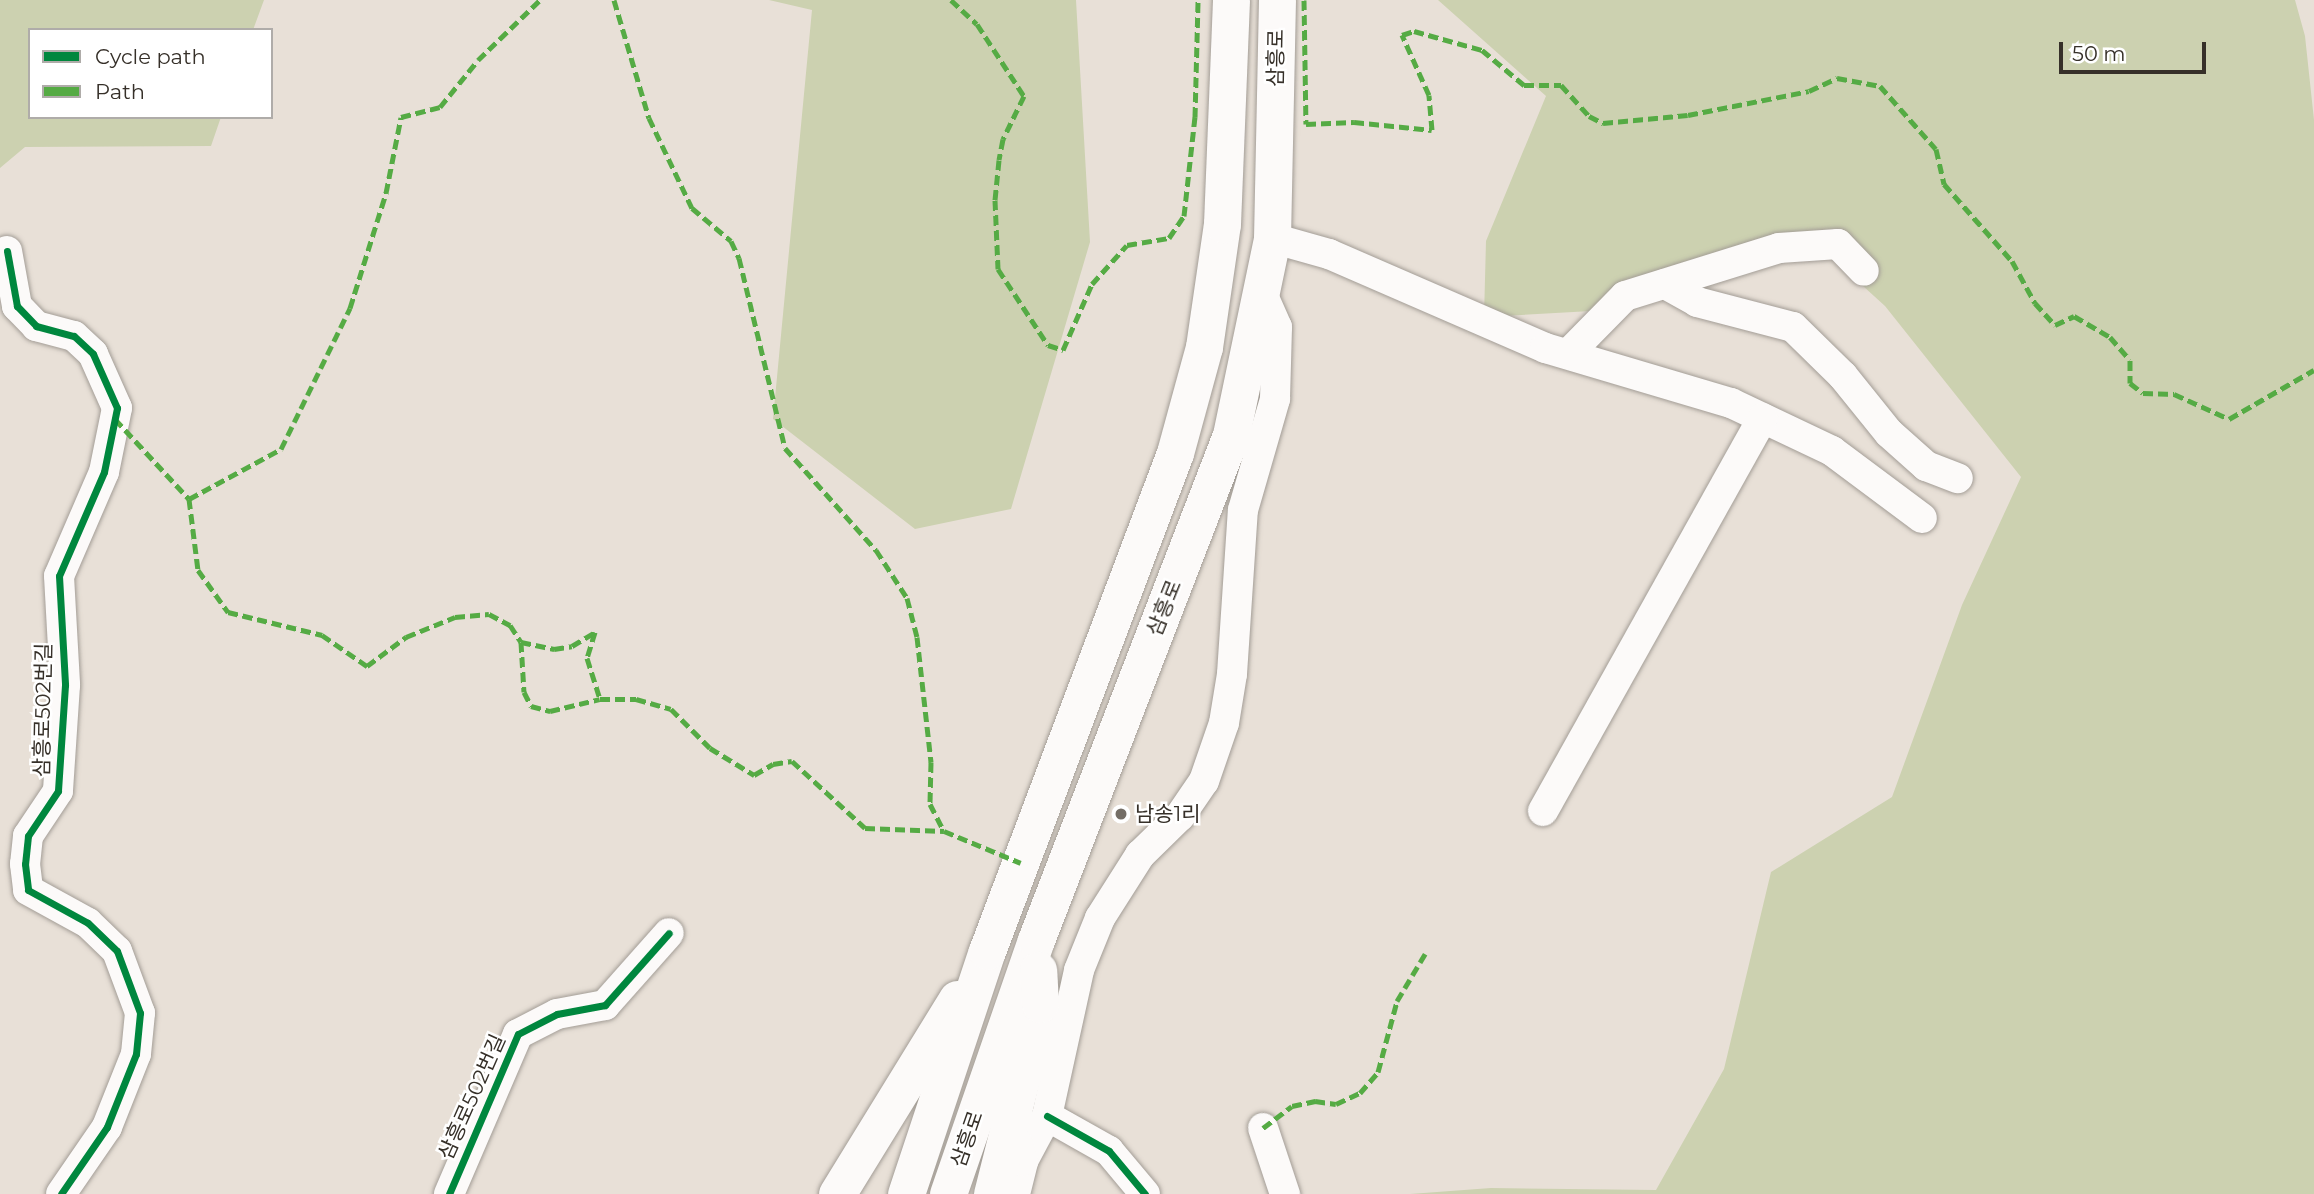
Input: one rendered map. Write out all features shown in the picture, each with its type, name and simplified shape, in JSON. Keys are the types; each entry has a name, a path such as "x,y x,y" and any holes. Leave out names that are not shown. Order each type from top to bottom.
{"main road":[{"name":"삼흥로","path":"906,1194 988,951 1127,588 1175,453 1204,346 1222,224 1231,0"},
{"name":"삼흥로","path":"948,1194 1036,940 1231,435 1272,238 1277,0"},
{"path":"992,1194 1010,1113 1040,1004 1036,940"},
{"path":"837,1194 988,951"}],"street":[{"path":"1272,238 1329,254 1430,300 1568,354 1731,403 1832,451 1922,518"},
{"path":"1568,354 1625,296 1779,248 1839,244 1864,271"},
{"name":"삼흥로502번길","path":"7,251 17,306 36,326 74,336 93,354 117,408 104,472 59,576 65,685 58,791 28,836 25,864 28,890 88,923 117,951 140,1013 136,1054 107,1127 61,1194"},
{"path":"1665,284 1697,302 1793,327 1843,376 1889,433 1926,466 1958,478"},
{"path":"1015,1194 1023,1161 1047,1116 1079,970 1100,918 1140,855 1180,816 1204,781 1224,723 1232,674 1243,510 1275,399 1277,327 1262,293"},
{"path":"1543,811 1763,418"},
{"name":"삼흥로502번길","path":"449,1194 518,1034 557,1014 605,1005 669,933"},
{"path":"1010,1113 1023,1161"},
{"path":"1047,1116 1109,1151 1145,1194"},
{"path":"1263,1128 1284,1194"}],"green space":[{"path":"0,0 264,0 254,28 28,28 28,119 220,119 211,146 25,147 0,168"},
{"path":"769,0 1076,0 1090,242 1011,509 915,529 773,419 812,10"},
{"path":"1438,0 2295,0 2305,36 2314,120 2314,1194 1410,1194 1491,1188 1656,1190 1724,1069 1771,872 1892,797 1962,605 2021,477 1885,306 1819,246 1609,310 1484,317 1486,241 1546,96"}],"marked path":[{"path":"189,499 281,449 350,308 386,193 401,117 440,107 478,60 540,0"},
{"path":"614,0 649,118 692,208 731,241 739,258 785,448 876,550 907,598 917,637 931,762 930,804 944,831"},
{"path":"951,0 977,24 1024,96 1003,139 999,160 995,200 998,269 1048,345 1063,350 1092,284 1127,245 1169,238 1184,216 1195,117 1198,0"},
{"path":"1304,0 1306,124 1354,122 1432,130 1429,95 1402,35 1414,31 1482,50 1524,85 1561,85 1589,116 1603,123 1688,115 1809,91 1837,78 1880,86 1936,149 1944,184 2012,261 2035,303 2055,325 2074,316 2110,337 2130,360 2130,383 2143,393 2174,394 2229,419 2314,370"},
{"path":"115,419 189,499 198,570 228,612 322,635 367,666 406,637 455,617 489,614 510,625 521,642 524,692 531,706 550,711 600,699 636,699 671,709 710,748 754,775 773,764 792,761 865,828 944,831 1021,863"},
{"path":"521,642 554,649 572,646 595,632 587,658 600,699"},
{"path":"1263,1128 1292,1106 1315,1101 1336,1104 1360,1093 1378,1072 1397,1001 1425,954"}],"cycle path":[{"path":"7,251 17,306 36,326 74,336 93,354 117,408 104,472 59,576 65,685 58,791 28,836 25,864 28,890 88,923 117,951 140,1013 136,1054 107,1127 61,1194"},
{"path":"449,1194 518,1034 557,1014 605,1005 669,933"},
{"path":"1047,1116 1109,1151 1145,1194"}],"place":[{"name":"남송1리","path":"1121,814"}]}
